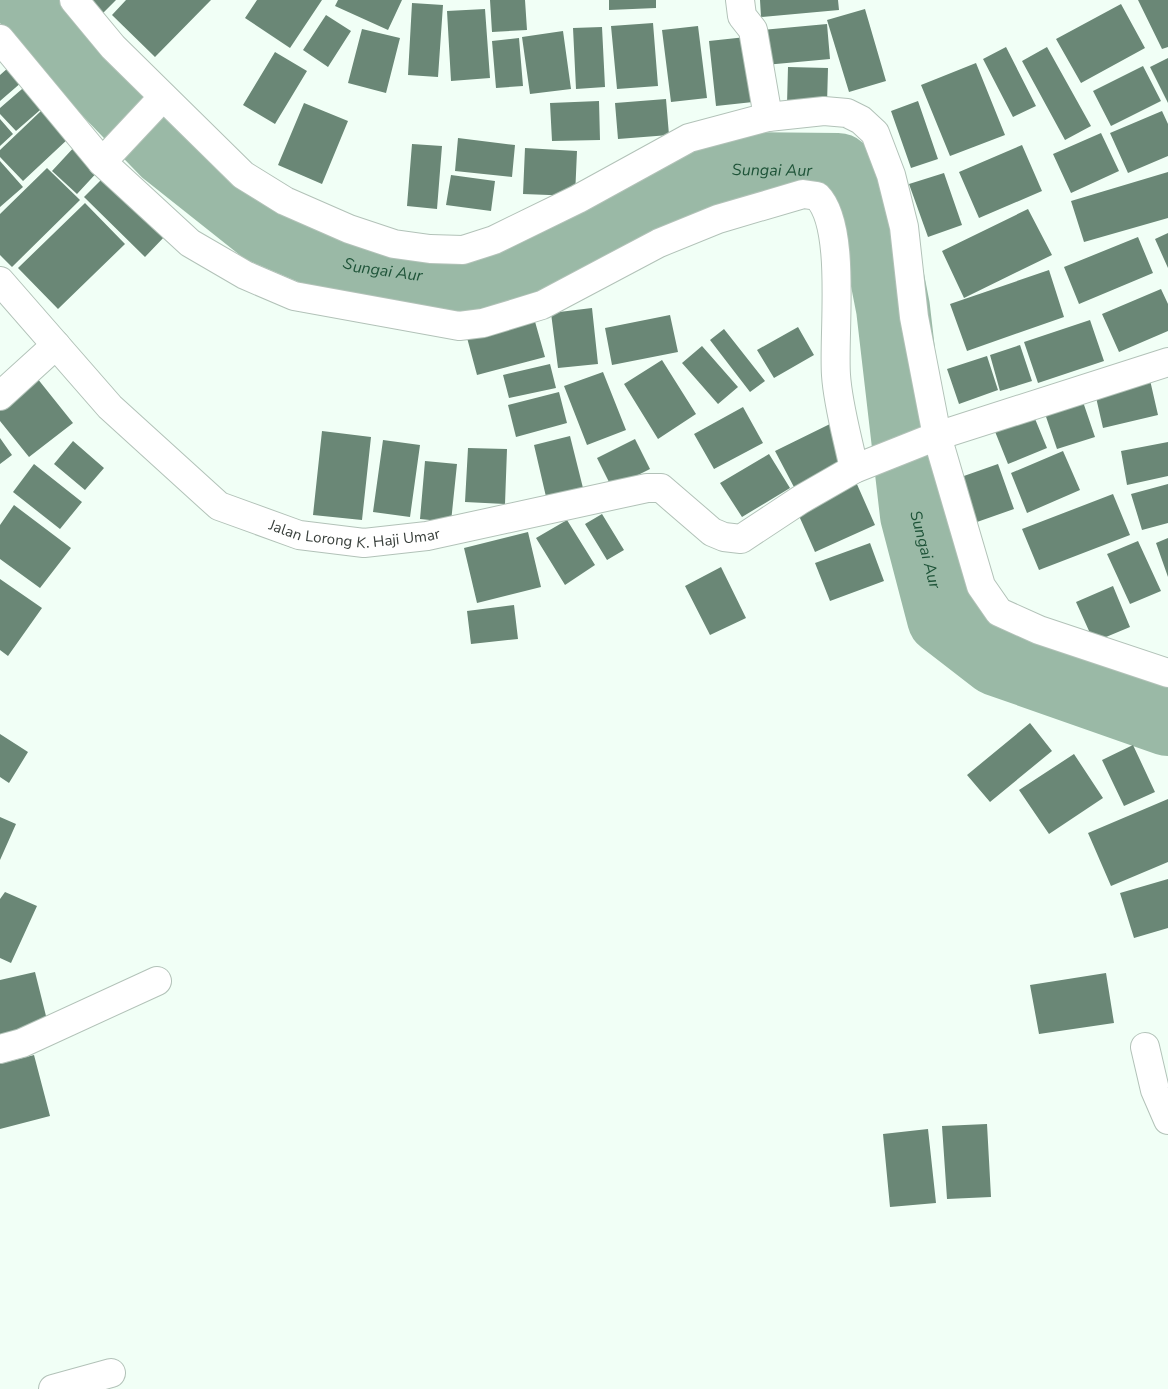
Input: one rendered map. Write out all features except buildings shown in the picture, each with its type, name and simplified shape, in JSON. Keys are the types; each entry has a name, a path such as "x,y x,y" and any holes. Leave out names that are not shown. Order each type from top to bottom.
{"street":[{"path":"74,0 113,47 155,106 243,175 285,201 348,229 394,244 430,249 463,250 494,240 578,199 689,138 768,117 824,111 847,113 862,120 875,133 890,175 904,227 914,317 934,437 981,586 999,612 1038,630 1168,673"},
{"path":"740,0 742,16 753,30 768,117"},
{"path":"0,39 105,158 190,243 245,275 294,296 459,326 483,323 542,305 659,243 718,219 803,194 817,196 825,204 835,240 836,377 862,466"},
{"path":"105,158 155,106"},
{"name":"Jalan Lorong K. Haji Umar","path":"0,281 110,407 219,506 299,535 364,543 427,536 647,488 661,488 712,532 724,537 741,539 777,515 862,466 934,437 1168,362"},
{"path":"0,396 56,345"},
{"path":"0,1049 22,1043 157,981"},
{"path":"1145,1047 1155,1090 1168,1120"},
{"path":"53,1389 111,1373"}],"waterway":[{"name":"Sungai Aur","path":"29,0 56,35 167,150 264,227 355,266 502,286 601,241 720,169 838,170 872,201 893,308 917,515 944,618 997,659 1168,719"}]}
